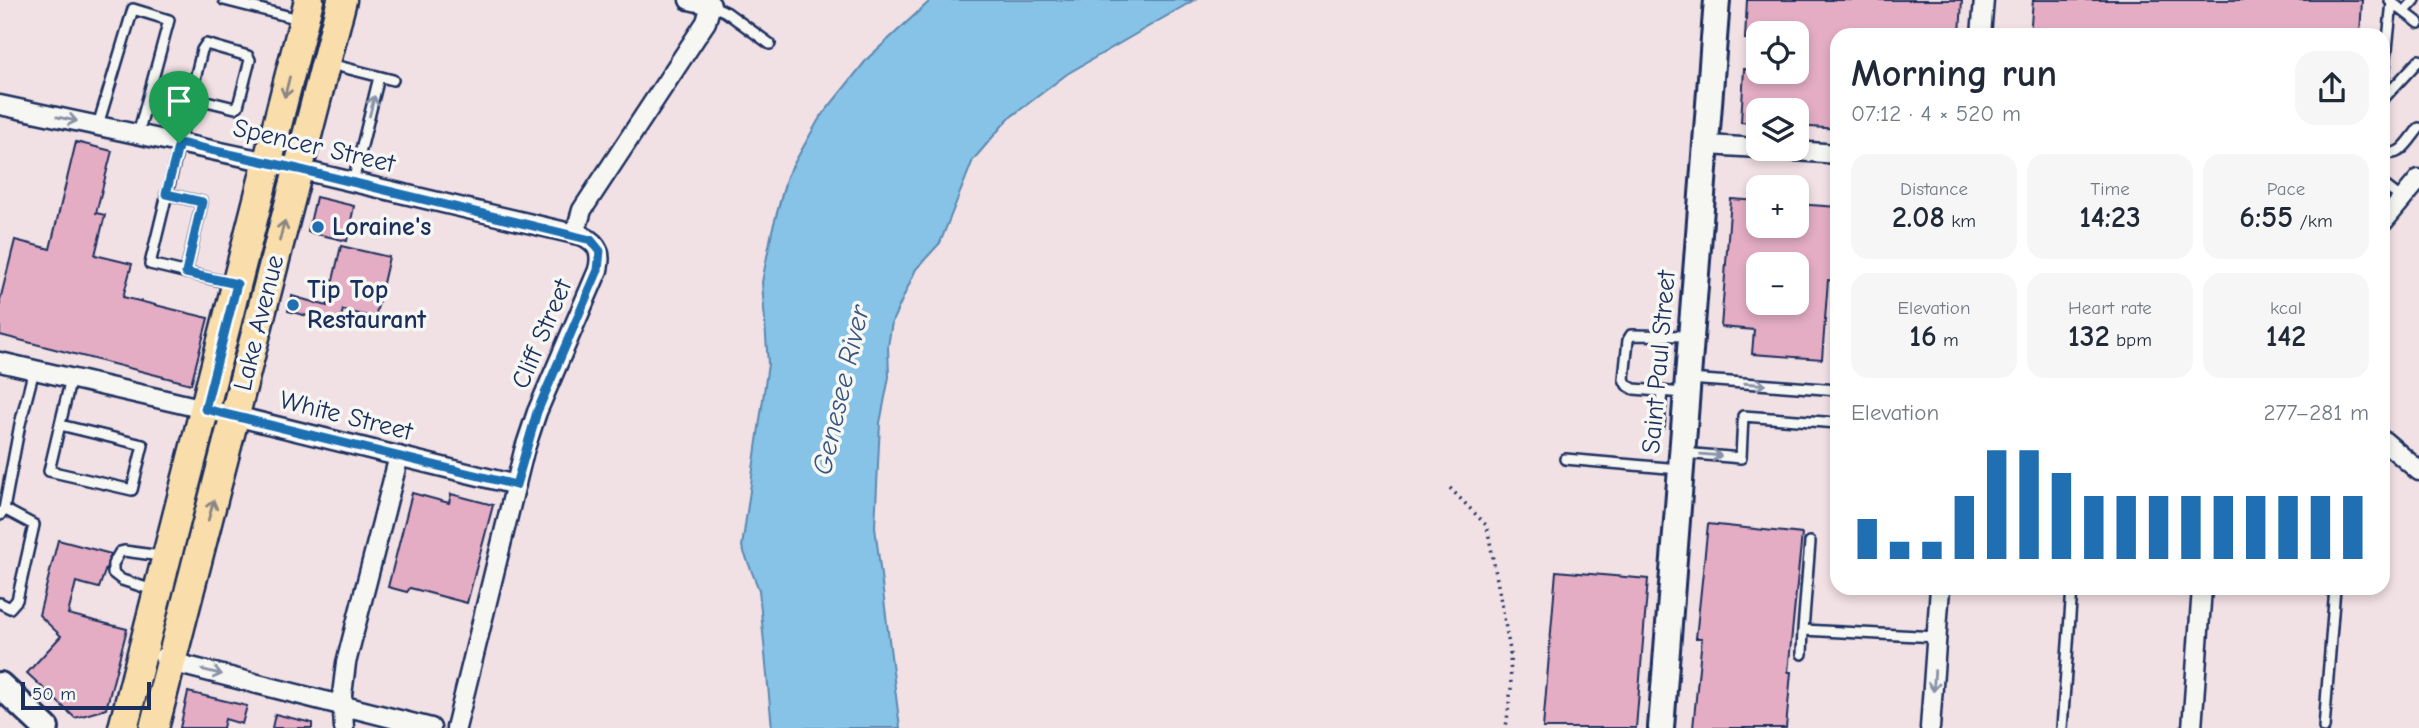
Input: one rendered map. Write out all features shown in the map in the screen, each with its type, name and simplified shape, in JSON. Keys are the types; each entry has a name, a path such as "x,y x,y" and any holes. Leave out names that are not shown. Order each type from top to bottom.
{"main road":[{"name":"Lake Avenue","path":"154,728 342,0"},
{"name":"Saint Paul Street","path":"1661,728 1681,461 1678,388 1691,336 1717,0"},
{"name":"Lake Avenue","path":"122,728 307,10"},
{"path":"0,685 46,728"}],"street":[{"path":"575,234 582,210 702,30 711,5 690,0"},
{"path":"1982,28 1984,0"},
{"name":"Spencer Street","path":"0,105 268,162 575,234"},
{"path":"1707,145 1746,147"},
{"path":"1809,152 1830,153"},
{"path":"2390,214 2419,179"},
{"name":"Cliff Street","path":"456,728 516,485 537,412 601,259 591,240 575,234"},
{"name":"White Street","path":"0,362 516,485"},
{"path":"2390,445 2419,471"},
{"path":"344,728 342,706 346,663 399,456"},
{"path":"1930,728 1940,595"},
{"path":"2192,728 2202,595"},
{"path":"150,619 157,648 163,657 171,662 431,728"}],"lane":[{"path":"224,0 307,10"},
{"path":"2405,11 2415,0"},
{"path":"2388,28 2390,1 2419,23"},
{"path":"98,125 134,4 169,20 138,134"},
{"path":"711,5 726,12 770,44"},
{"path":"190,97 235,108 238,106 250,60 248,56 206,44 202,50 190,97 166,194 150,264 237,284"},
{"path":"2390,91 2419,60"},
{"path":"325,63 393,80"},
{"path":"353,182 379,77"},
{"path":"2390,155 2399,152 2419,128"},
{"path":"2390,190 2402,200"},
{"path":"166,194 202,202 186,273"},
{"path":"1691,336 1631,335 1628,340 1624,379 1627,385 1634,389 1830,390"},
{"path":"0,603 10,608 17,600 34,525 2,512 34,370"},
{"path":"60,425 143,445 132,490 49,471 60,425 71,379"},
{"path":"1659,425 1678,388"},
{"path":"1564,459 1681,461 1741,458 1743,416 1830,422"},
{"path":"1802,654 1810,541"},
{"path":"158,591 122,580 113,573 113,564 120,552 124,551 167,557"},
{"path":"2062,728 2072,595"},
{"path":"2324,728 2334,595"},
{"path":"1802,630 1937,637"}],"path":[{"path":"1450,488 1487,526 1510,650 1511,688 1506,728"}],"water":[{"name":"Genesee River","path":"931,0 1194,0 1067,74 1008,119 973,160 940,243 916,269 892,322 888,346 889,377 880,423 875,527 900,728 772,728 759,590 742,547 768,364 762,282 772,231 787,176 819,119 868,58"}],"building":[{"path":"1747,0 1962,0 1960,28 1830,28 1830,128 1809,127 1809,98 1746,98 1746,123 1741,122 1744,69 1746,84 1809,84 1809,21 1746,21 1745,39"},
{"path":"2033,0 2362,0 2360,28 2031,28"},
{"path":"76,142 112,151 96,213 105,215 95,255 132,264 123,297 208,318 191,384 0,335 0,300 15,240 50,249"},
{"path":"316,197 354,206 347,241 308,232"},
{"path":"1731,199 1746,200 1746,238 1809,238 1809,205 1830,206 1830,280 1822,359 1752,354 1754,330 1721,327"},
{"path":"341,246 389,257 375,318 343,310 339,324 288,311 292,296 327,306"},
{"path":"412,493 449,503 451,494 493,505 467,603 410,588 407,592 388,587"},
{"path":"1708,524 1802,534 1788,672 1791,672 1786,728 1693,728 1702,638 1696,638"},
{"path":"58,540 111,554 99,588 76,582 68,614 127,629 106,709 75,718 27,673 61,636 39,615"},
{"path":"1556,571 1648,579 1636,728 1543,728"},
{"path":"188,692 247,706 242,724 225,719 223,728 180,728"},
{"path":"275,714 312,723 312,728 272,728"}],"place":[{"name":"Loraine's","path":"318,227"},
{"name":"Tip Top Restaurant","path":"293,305"}],"route":[{"path":"179,143 575,234 591,240 596,245 601,259 598,270 537,412 516,485 205,409 237,284 186,273 202,202 166,194 179,143"}]}
